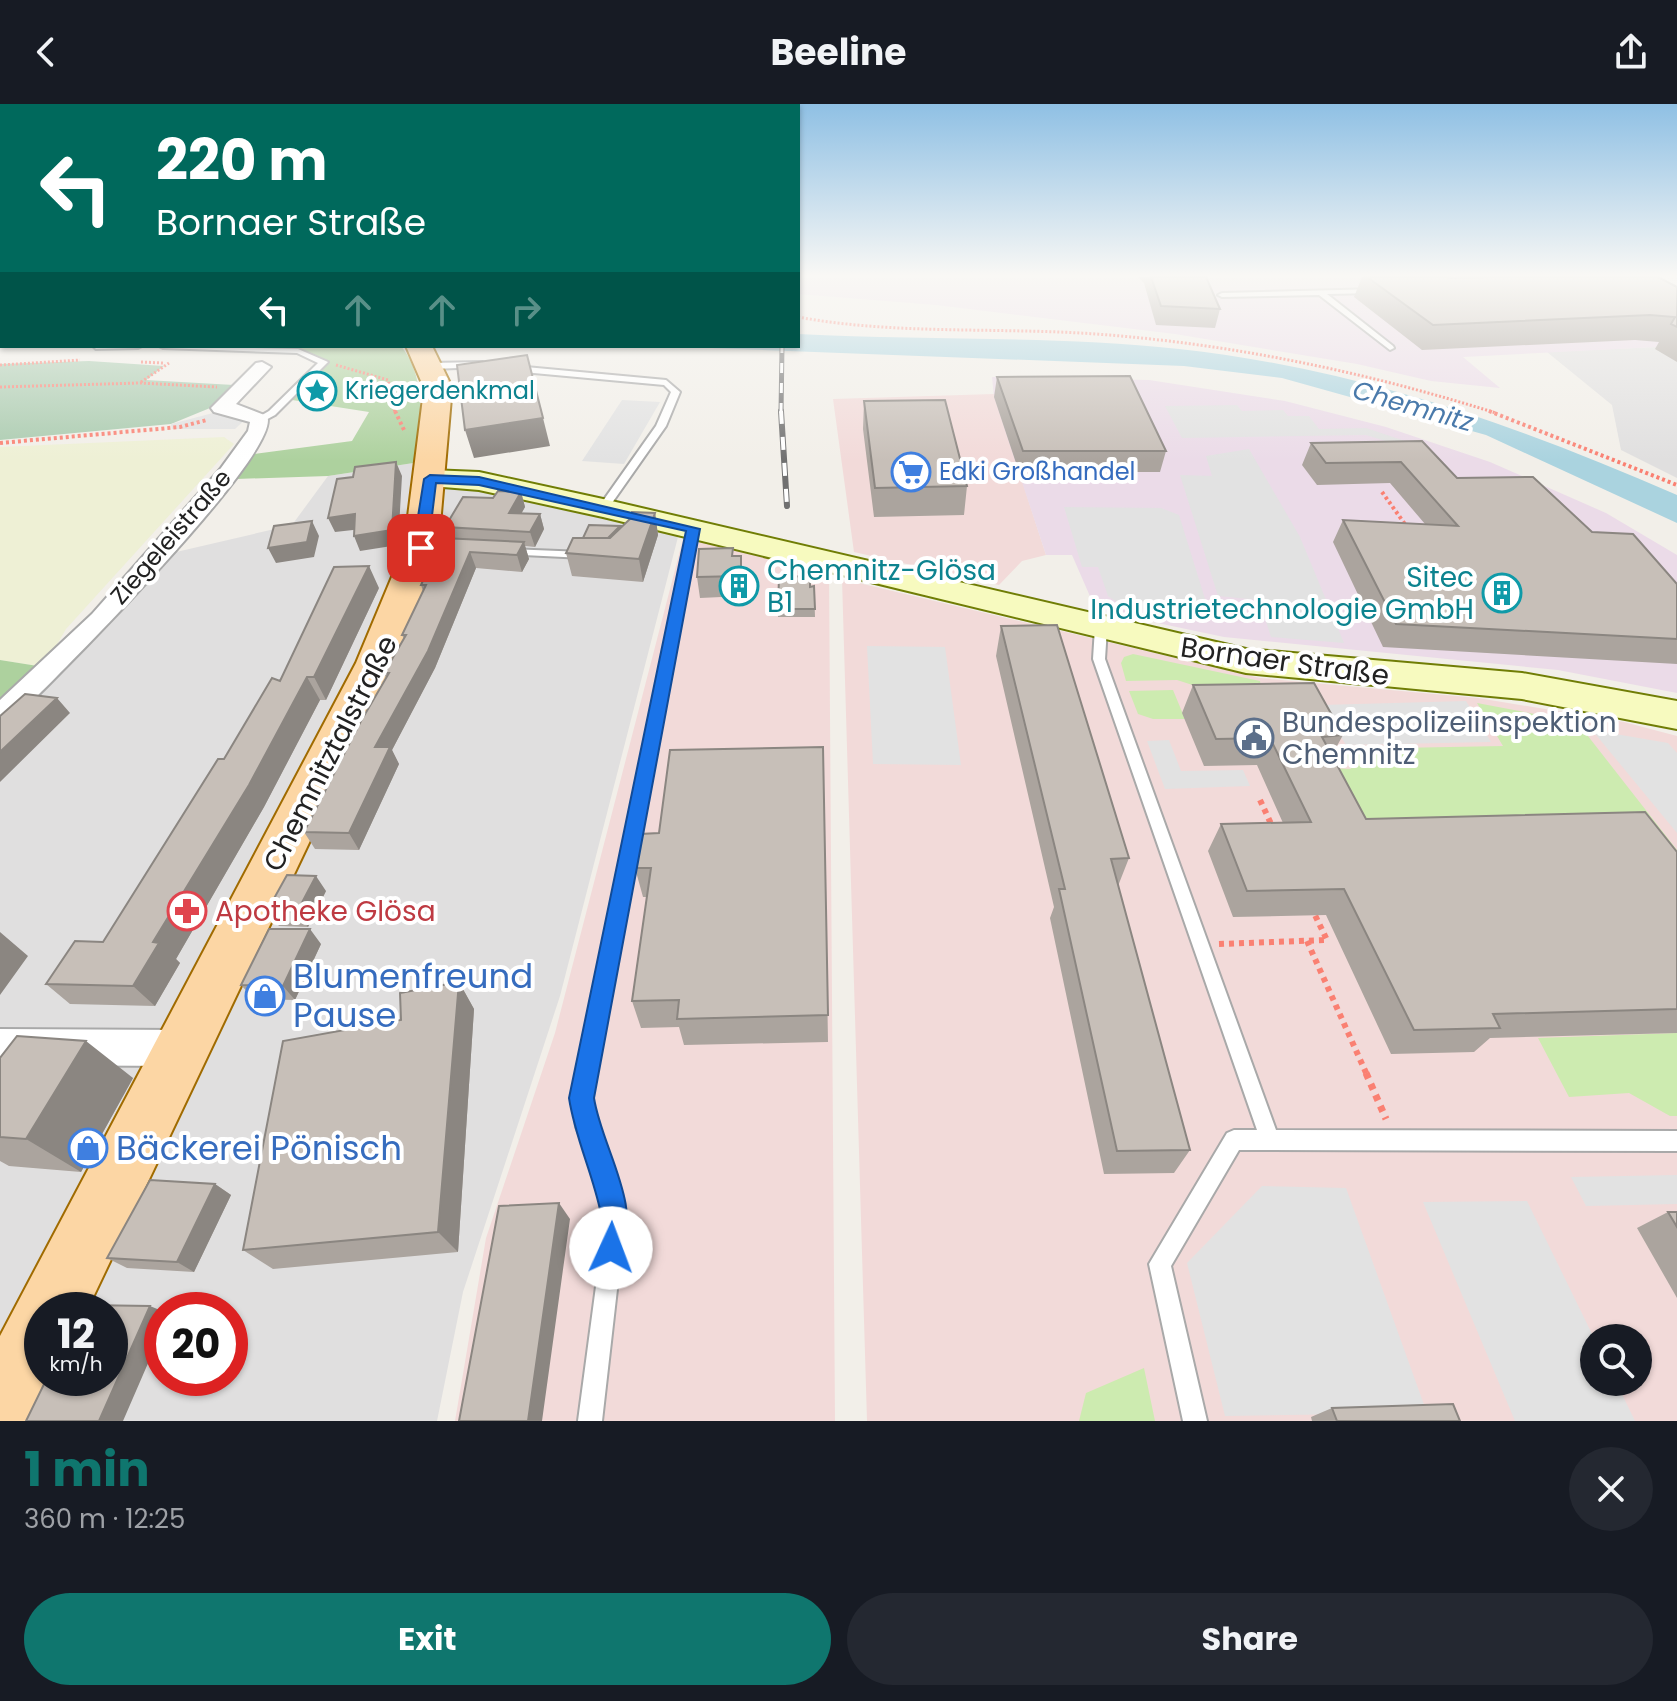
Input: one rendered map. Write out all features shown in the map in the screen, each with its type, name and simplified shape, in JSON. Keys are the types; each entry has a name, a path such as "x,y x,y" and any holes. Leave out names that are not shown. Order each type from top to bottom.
{"main road":[{"name":"Chemnitztalstraße","path":"60,1292 387,638 427,547 437,398 424,356"},
{"name":"Bornaer Straße","path":"431,469 930,583 1101,628 1246,661 1522,686 1676,715"},
{"path":"0,1410 24,1363"}],"street":[{"name":"Ziegeleistraße","path":"0,716 101,620 229,473 258,431 248,406 262,367"},
{"path":"0,1047 181,1048"}],"lane":[{"path":"1378,338 1390,348"},
{"path":"217,348 298,351 324,362 272,413 248,406"},
{"path":"424,356 453,363 492,366"},
{"path":"507,368 666,383 676,392 672,408 603,508"},
{"path":"590,1421 615,1219 604,1171 586,1127 582,1098 693,529"},
{"path":"503,552 594,555"},
{"path":"1101,628 1099,659 1270,1140"},
{"path":"1195,1421 1160,1264 1234,1140 1677,1141"}],"path":[{"path":"1139,338 1280,358 1393,382 1475,405 1584,444 1677,485"},
{"path":"0,365 80,360"},
{"path":"324,362 388,380 395,413 416,454 431,469"},
{"path":"140,383 168,363 183,363"},
{"path":"0,387 140,383 248,406"},
{"path":"0,443 180,427 248,406"},
{"path":"1382,492 1415,537"},
{"path":"1260,800 1280,842"},
{"path":"1201,945 1327,940 1307,898"},
{"path":"1307,941 1395,1140"}],"shaded area":[{"path":"1202,338 1673,338 1677,346 1463,357 1500,388 1431,381 1357,364"},
{"path":"1677,346 1677,478 1621,450 1612,405 1547,352"},
{"path":"992,377 1149,380 1285,401 1386,427 1490,462 1606,513 1677,555 1677,693 1558,670 1224,637 1096,610 1072,555 1046,555 994,397"},
{"path":"994,394 1046,555 1022,561 999,585 854,552 833,399"},
{"path":"622,400 660,402 624,464 582,461"},
{"path":"1237,405 1242,411 1283,410 1288,416 1309,416 1319,429 1366,428 1426,448 1431,455 1366,435 1182,438 1165,406"},
{"path":"213,413 250,415 235,429 172,429 171,424"},
{"path":"1249,449 1300,537 1344,643 1271,637 1259,600 1218,596 1180,475 1212,476 1206,456"},
{"path":"420,462 470,483 679,533 560,996 463,1292 437,1421 0,1421 0,707 97,618 146,559 292,525 328,476"},
{"path":"1064,507 1161,508 1179,515 1206,602 1192,613 1126,608 1108,596 1098,567 1082,567"},
{"path":"684,535 829,574 835,1421 455,1421 486,1238 555,1033"},
{"path":"842,579 1260,678 1478,698 1624,722 1677,736 1677,1421 867,1421"},
{"path":"867,646 945,647 961,765 873,764"},
{"path":"1466,701 1491,742 1346,745 1321,705"},
{"path":"1592,730 1668,743 1677,753 1677,833"},
{"path":"1169,740 1181,771 1243,770 1250,786 1165,789 1147,741"},
{"path":"1677,1175 1677,1204 1586,1206 1571,1177"},
{"path":"1262,1186 1346,1188 1427,1413 1225,1416 1187,1263"},
{"path":"1527,1201 1587,1324 1580,1324 1580,1396 1623,1396 1635,1421 1515,1421 1423,1202"}],"green space":[{"path":"296,348 402,348 415,372 418,386 420,462 328,476 236,479 254,454 352,441 369,412 292,400 329,361"},
{"path":"89,361 164,366 146,380 234,385 210,408 171,424 0,440 0,364"},
{"path":"224,437 234,444 66,629 44,667 0,660 0,447"},
{"path":"1133,654 1260,681 1261,688 1208,690 1177,680 1126,681 1121,663 1124,657"},
{"path":"0,660 44,667 0,707"},
{"path":"1173,690 1185,719 1153,719 1138,714 1129,691"},
{"path":"1477,703 1577,722 1677,850 1677,864 1363,837 1327,768 1351,769 1344,749 1503,746"},
{"path":"1677,1033 1677,1116 1670,1116 1629,1093 1569,1097 1538,1038"},
{"path":"1144,1368 1155,1421 1079,1421 1086,1393"}],"water":[{"name":"Chemnitz","path":"800,338 963,338 1132,345 1245,358 1372,385 1555,445 1677,495 1677,523 1486,435 1282,378 1184,366 712,348 800,348"}],"building":[{"path":"527,355 543,418 465,430 457,365"},
{"path":"1130,376 1166,451 1023,451 997,377"},
{"name":"Edki Großhandel","path":"945,400 967,486 875,488 864,401"},
{"path":"1422,441 1457,478 1533,477 1592,532 1633,534 1677,584 1677,639 1396,624 1343,520 1458,526 1401,462 1326,463 1311,443"},
{"path":"396,462 392,530 354,536 355,514 328,518 337,479 353,477 355,467"},
{"path":"498,491 521,492 509,513 540,514 530,532 445,527 463,497 493,498"},
{"path":"632,512 655,513 639,559 566,553 573,538 610,538 631,518"},
{"path":"312,521 307,542 268,548 274,526"},
{"path":"589,525 620,526 608,538 583,538"},
{"path":"442,538 524,542 517,555 470,552 428,651 375,747 390,747 349,833 304,832 389,673 384,673 406,635 402,635 426,585 421,585"},
{"path":"733,548 732,556 741,556 741,576 697,577 699,549"},
{"path":"369,566 314,677 307,677 249,785 153,942 159,943 133,986 46,984 75,941 103,942 218,759 224,759 272,678 280,681 334,567"},
{"path":"810,576 810,587 814,586 815,609 778,609 779,577"},
{"path":"1057,625 1129,858 1111,859 1190,1150 1117,1151 1059,889 1065,889 1001,626"},
{"path":"1314,683 1343,735 1322,737 1366,819 1645,812 1677,852 1677,1009 1493,1014 1500,1028 1414,1030 1344,889 1247,891 1221,824 1311,822 1270,738 1216,739 1193,685"},
{"path":"25,694 57,698 0,752 0,716"},
{"path":"823,747 828,1015 677,1019 679,1000 632,1001 651,868 635,868 640,834 659,833 670,750"},
{"path":"287,875 316,876 297,912 267,911"},
{"path":"269,929 310,929 283,986 241,985"},
{"path":"459,982 438,1232 243,1250 283,1041 401,1020 400,993"},
{"path":"17,1036 86,1041 26,1139 0,1137 0,1058"},
{"path":"150,1180 215,1184 177,1262 107,1258"},
{"path":"559,1203 528,1421 459,1421 499,1206"},
{"path":"1668,1212 1677,1212 1677,1227"},
{"path":"128,1306 144,1306 144,1320 128,1356"},
{"path":"38,1396 110,1396 99,1421 26,1421"},
{"path":"1453,1404 1460,1421 1337,1421 1332,1408"}],"railway":[{"path":"781,411 782,348"},
{"path":"781,411 787,506"}],"place":[{"name":"Kriegerdenkmal","path":"317,391"},
{"name":"Edki Großhandel","path":"911,472"},
{"name":"Chemnitz-Glösa B1","path":"739,586"},
{"name":"Sitec Industrietechnologie GmbH","path":"1502,593"},
{"name":"Bundespolizeiinspektion Chemnitz","path":"1254,738"},
{"name":"Apotheke Glösa","path":"187,911"},
{"name":"Blumenfreund Pause","path":"265,996"},
{"name":"Bäckerei Pönisch","path":"88,1148"}],"route":[{"path":"421,548 430,479 479,481 693,529 582,1098 586,1127 604,1171 615,1219 611,1248"}]}
